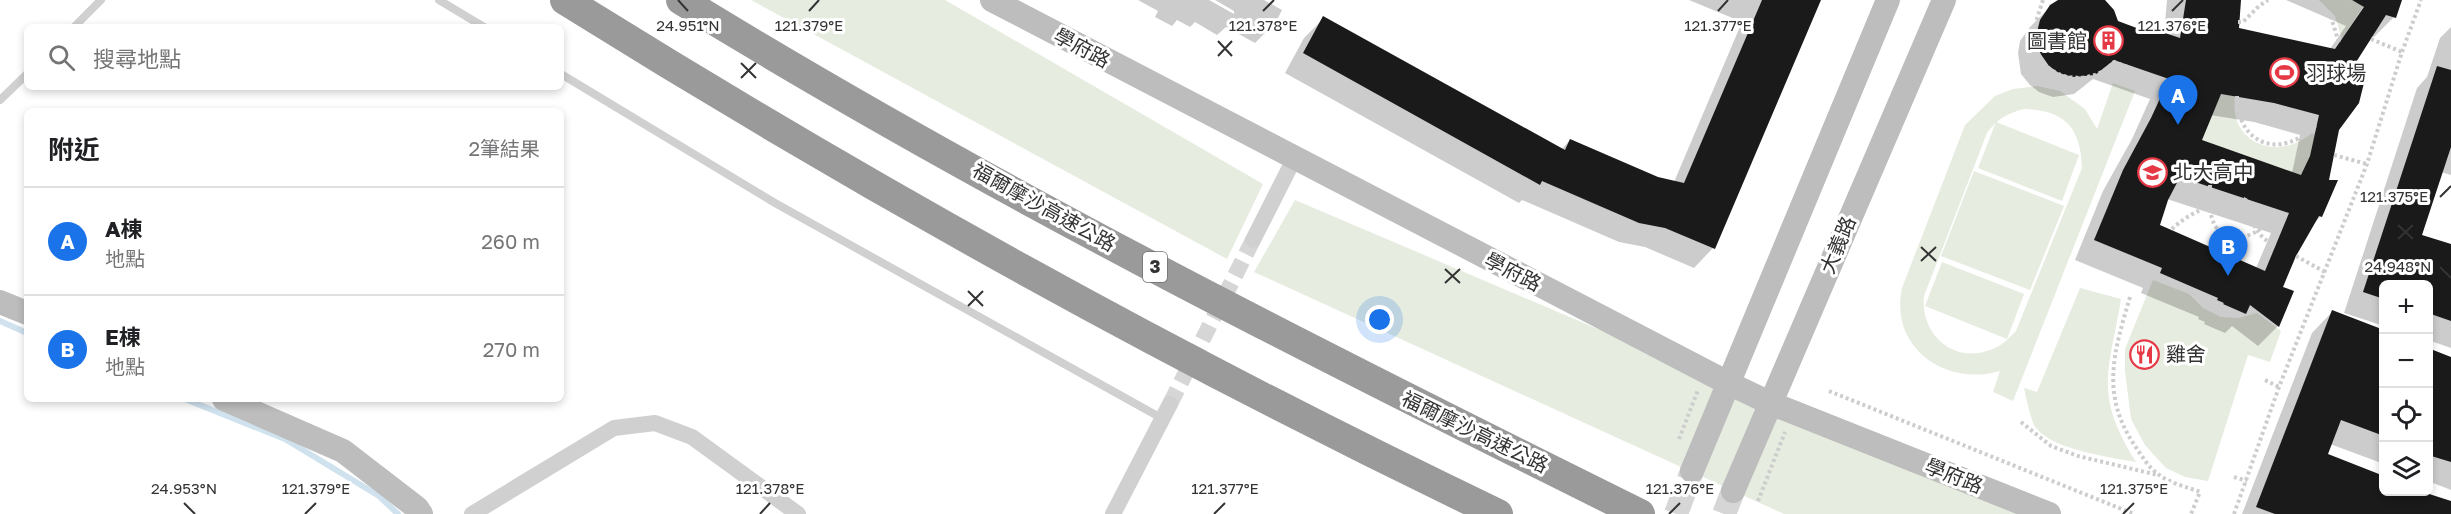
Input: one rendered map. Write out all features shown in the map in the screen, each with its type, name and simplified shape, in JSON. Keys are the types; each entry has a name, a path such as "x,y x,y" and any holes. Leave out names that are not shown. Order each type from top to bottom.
{"highway":[{"path":"565,0 734,105 1030,272 1354,445 1498,514"},
{"name":"福爾摩沙高速公路","path":"681,0 775,57 1044,209 1376,383 1640,514"}],"street":[{"name":"學府路","path":"992,0 1728,383 1770,403 2046,514"},
{"path":"1692,471 1888,0"},
{"name":"大義路","path":"1733,491 1944,0"},
{"path":"1253,240 1294,159"},
{"path":"0,302 24,312"},
{"path":"231,402 343,451 417,508 421,514"},
{"path":"1113,514 1166,412"},
{"path":"472,514 614,428 655,423 692,437 798,514"}],"lane":[{"path":"77,24 101,0"},
{"path":"439,0 479,24"},
{"path":"564,76 775,203 1166,412"},
{"path":"0,100 24,77"}],"path":[{"path":"2043,0 2035,28 2036,48 2045,65 2062,76 2076,79 2095,76 2106,71 2114,62 2167,82"},
{"path":"2238,22 2243,22 2268,0"},
{"path":"2313,0 2331,17 2339,43"},
{"path":"2234,514 2279,387 2367,164 2421,0"},
{"path":"2371,39 2402,52"},
{"path":"2237,96 2240,118 2245,129 2258,140 2281,146 2299,140 2313,127 2316,128"},
{"path":"2334,155 2367,164"},
{"path":"2210,185 2210,206 2217,228 2226,236 2239,237 2257,231 2263,227 2276,208"},
{"path":"2239,210 2246,198"},
{"path":"2172,229 2186,217 2210,206 2228,206 2246,214 2262,239 2275,246"},
{"path":"2296,256 2325,272"},
{"path":"2130,297 2117,348 2112,381 2117,412 2129,437 2159,476"},
{"path":"1676,446 1705,371"},
{"path":"2265,380 2279,387"},
{"path":"1829,391 2134,514"},
{"path":"1758,501 1793,412"},
{"path":"2021,422 2050,446 2078,456 2159,476 2200,492 2191,514"},
{"path":"2234,477 2247,481"}],"shaded area":[{"path":"751,0 945,0 1263,184 1227,259"},
{"path":"2319,0 2350,0 2364,5 2342,39 2335,16"},
{"path":"2113,83 2135,91 2013,401 1993,392 2000,371 1980,374 1960,373 1942,368 1926,358 1913,345 1904,329 1900,309 1902,288 1965,125 1995,96 2013,89 2037,86 2060,91 2085,109 2097,129","holes":["2024,109 2038,110 2060,117 2068,124 2078,142 2082,168 2016,331 1994,349 1964,353 1952,349 1933,333 1924,310 1924,296 1987,133 1999,120 2008,115"]},
{"path":"2221,94 2235,96 2235,113 2239,126 2247,136 2258,143 2271,147 2285,146 2299,142 2312,133 2315,134 2310,156 2301,175 2245,156 2189,165"},
{"path":"1996,122 2079,155 2062,201 1978,168"},
{"path":"1974,171 2064,206 2030,290 1941,256"},
{"path":"1295,200 1748,393 2049,514 1784,514 1254,272"},
{"path":"1942,262 2024,294 2007,339 1925,306"},
{"path":"2153,280 2189,294 2203,308 2221,317 2239,318 2257,313 2281,331 2270,362 2248,355 2208,481 2185,477 2166,468 2145,445 2131,419 2125,371 2125,349"},
{"path":"2080,288 2121,299 2109,365 2109,400 2114,418 2136,462 2068,447 2044,436 2034,425 2024,388 2037,392"}],"building":[{"path":"1762,0 1821,0 1715,249 1665,228 1639,223 1542,181 1540,185 1303,53 1323,16 1565,150 1570,139 1658,177 1684,183"},
{"path":"2058,0 2105,0 2114,10 2118,21 2142,30 2144,26 2180,38 2186,0 2241,0 2239,28 2335,49 2364,7 2352,0 2402,0 2396,18 2386,15 2353,67 2364,70 2365,79 2359,103 2339,130 2329,180 2338,180 2322,217 2319,216 2296,256 2283,287 2294,291 2279,327 2250,305 2246,314 2223,304 2217,300 2218,298 2160,273 2162,268 2094,240 2123,170 2169,79 2114,60 2095,75 2073,77 2059,73 2049,66 2040,53 2037,32 2040,20 2050,5","holes":["2221,94 2274,103 2319,115 2310,156 2301,175 2202,140","2180,177 2289,213 2265,271 2160,225 2168,200"]},
{"path":"2437,66 2451,70 2451,147 2422,235 2451,244 2451,321 2433,315 2433,280 2379,280 2379,297 2363,292"},
{"path":"2332,310 2379,328 2379,434 2341,420 2328,454 2379,474 2379,496 2433,495 2451,501 2451,514 2275,514 2256,507"},
{"path":"2433,350 2451,357 2451,462 2433,457"}],"waterway":[{"path":"0,321 24,332"},
{"path":"192,402 285,439 379,496 398,514"}],"tunnel":[{"path":"1170,404 1253,240"},
{"path":"1676,514 1692,471"},
{"path":"1724,514 1733,491"}],"place":[{"name":"圖書館","path":"2108,41"},
{"name":"羽球場","path":"2285,73"},
{"name":"A棟","path":"2178,125"},
{"name":"北大高中","path":"2152,172"},
{"name":"E棟","path":"2228,276"},
{"name":"雞舍","path":"2145,354"}]}
